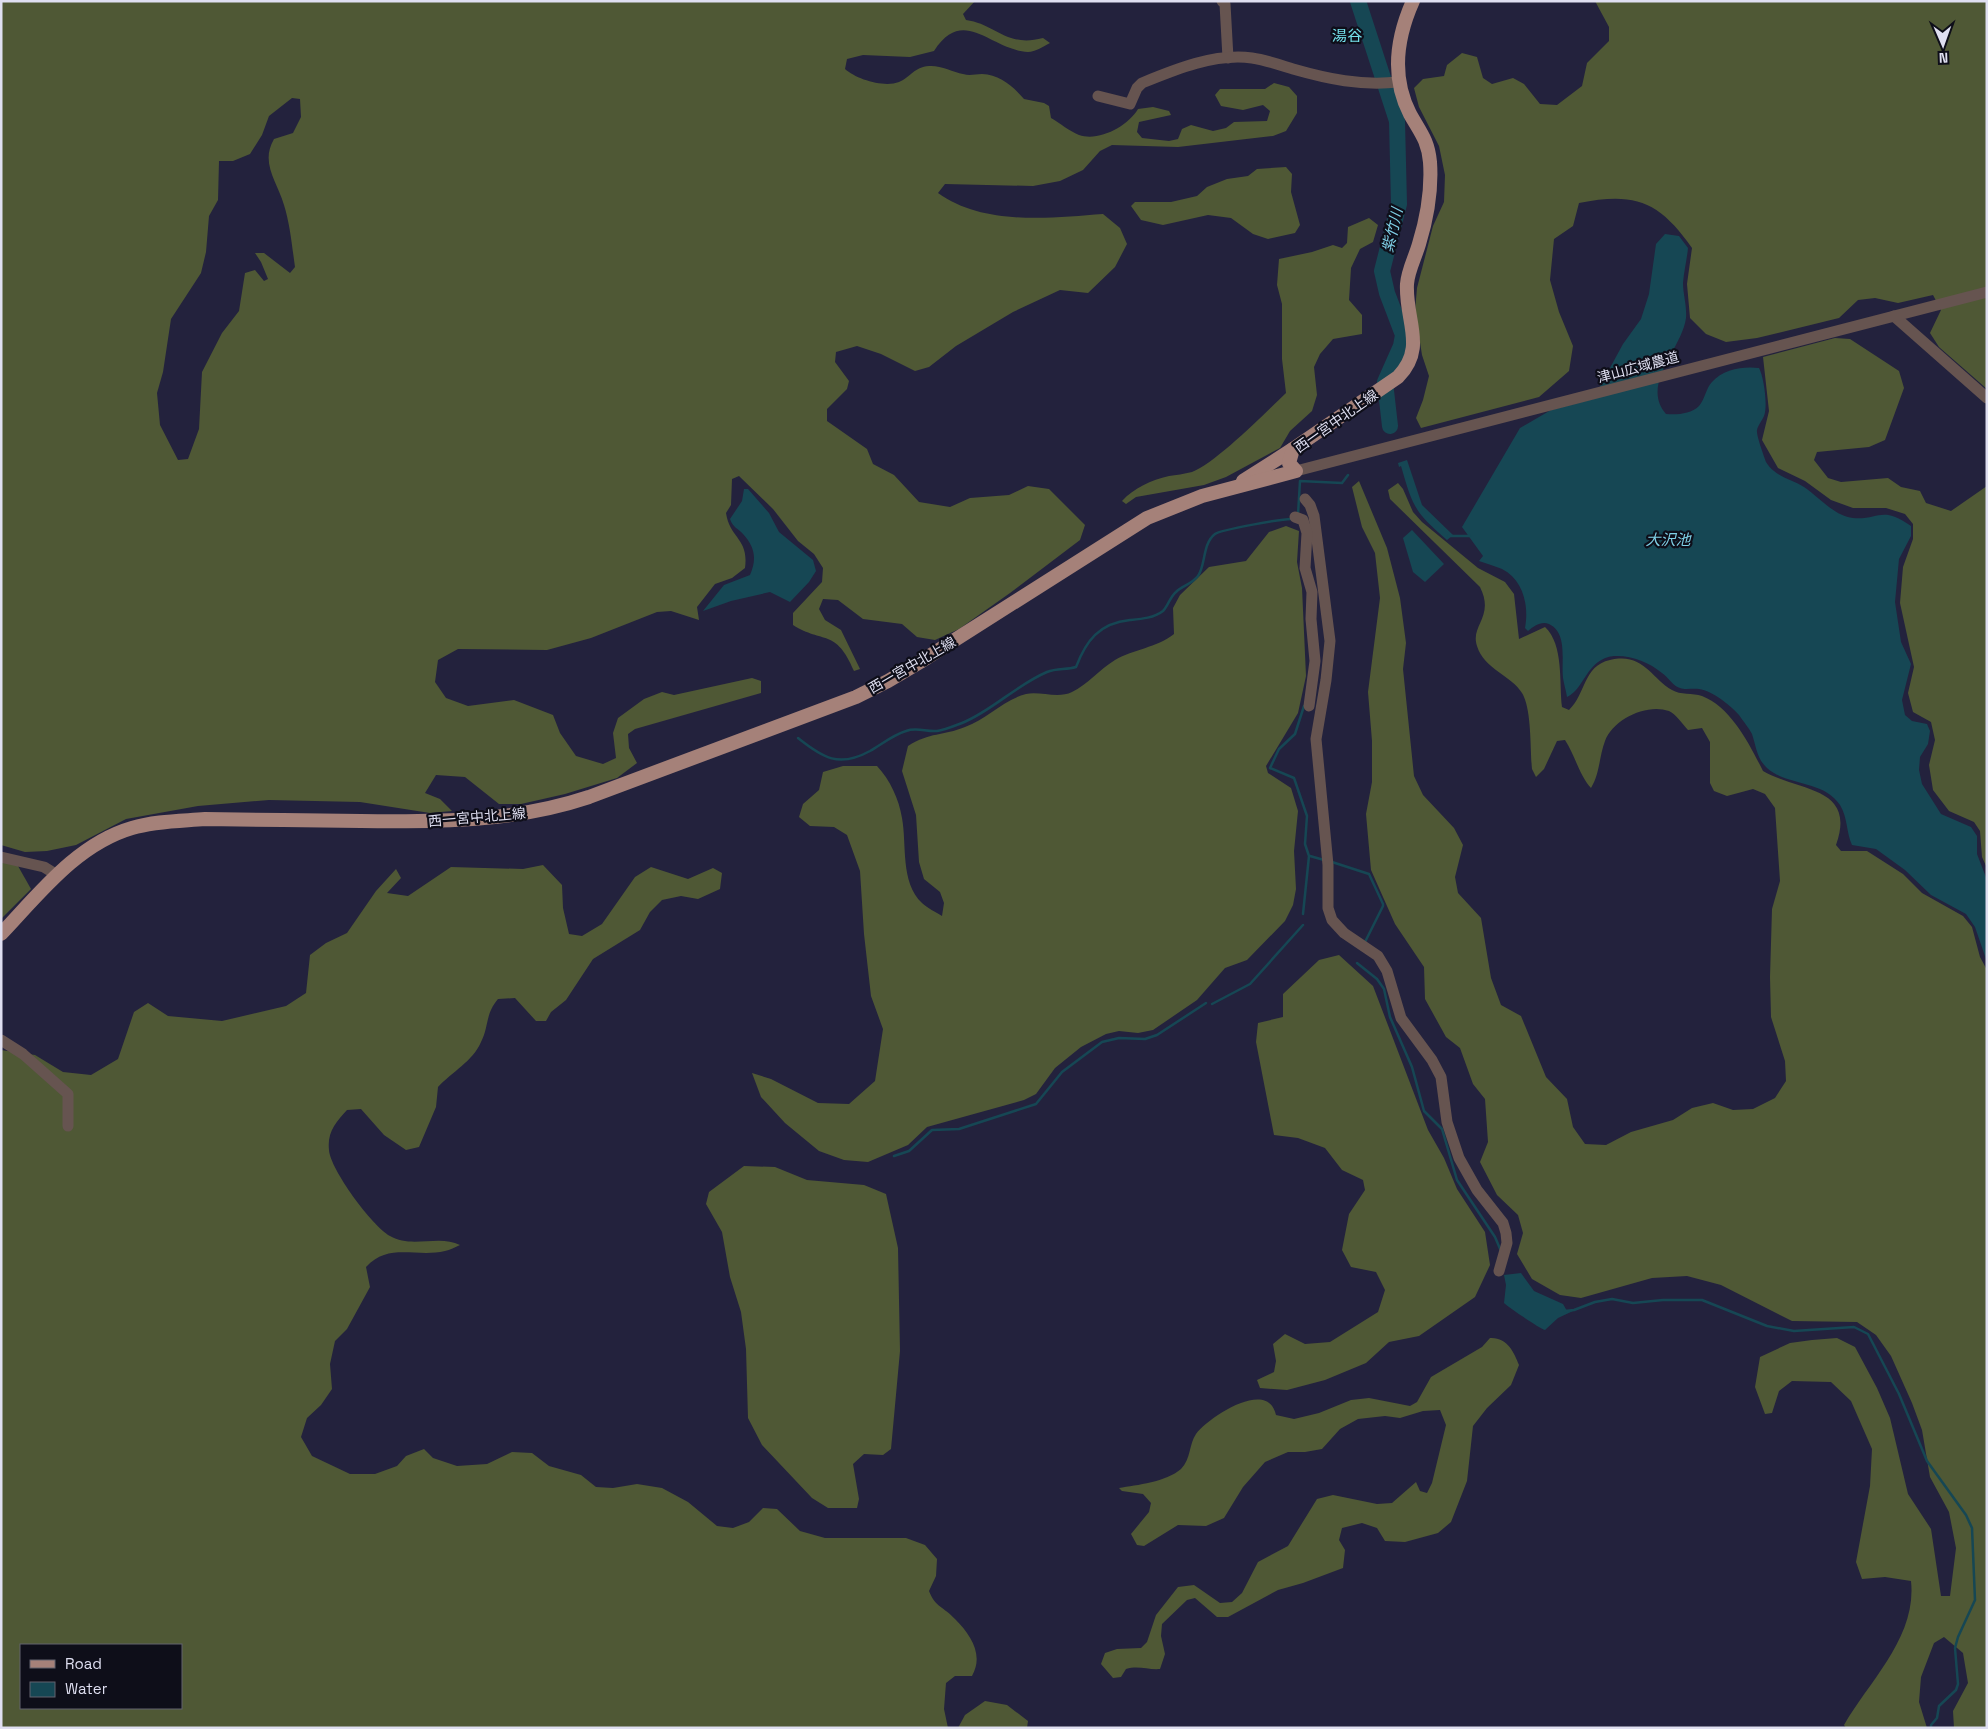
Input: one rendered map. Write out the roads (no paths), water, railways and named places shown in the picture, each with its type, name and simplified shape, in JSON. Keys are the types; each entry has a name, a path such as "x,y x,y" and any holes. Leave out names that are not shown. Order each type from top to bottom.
{"main road":[{"name":"西一宮中北上線","path":"1,934 57,875 104,839 132,828 164,822 205,819 462,821 498,818 557,808 856,697 920,662 1147,518 1202,496 1296,471 1289,463 1293,449 1386,386 1406,369 1413,353 1414,337 1409,313 1408,278 1424,224 1431,178 1427,143 1394,82 1398,53 1413,1"},
{"path":"1234,488 1293,449"}],"street":[{"path":"1222,1 1225,4 1227,13 1228,58"},
{"path":"1098,96 1130,104 1137,88 1142,83 1196,63 1228,58 1254,58 1345,82 1377,84 1394,82"},
{"name":"津山広域農道","path":"1296,471 1987,292"},
{"path":"1894,316 1987,398"},
{"path":"1305,499 1310,505 1314,516 1330,641 1326,680 1316,739 1328,865 1328,908 1332,920 1344,933 1378,956 1387,971 1401,1018 1432,1060 1441,1077 1447,1122 1459,1158 1477,1190 1503,1222 1507,1243 1499,1271"},
{"path":"1295,517 1303,520 1307,533 1305,568 1312,592 1311,614 1315,661 1309,706"},
{"path":"1,857 44,867 57,875"},
{"path":"1,1040 23,1054 68,1094 68,1126"}],"water":[{"name":"大沢池","path":"1665,234 1679,236 1688,248 1683,283 1686,318 1678,342 1660,379 1658,391 1659,403 1666,414 1684,413 1696,409 1710,384 1728,371 1740,368 1759,368 1764,385 1766,406 1757,433 1766,462 1771,468 1781,476 1804,487 1833,510 1846,517 1862,518 1887,515 1893,516 1911,526 1911,536 1899,559 1895,602 1901,642 1911,664 1902,700 1905,715 1912,721 1927,724 1930,731 1928,744 1920,757 1919,770 1922,784 1941,814 1971,827 1977,836 1977,854 1987,880 1987,962 1975,927 1966,914 1931,895 1905,870 1876,849 1852,845 1843,810 1833,797 1815,787 1775,774 1767,768 1759,756 1748,727 1735,711 1715,695 1699,689 1680,688 1657,669 1646,663 1633,658 1614,656 1605,658 1597,663 1578,688 1567,697 1563,678 1562,648 1559,634 1555,628 1546,623 1538,624 1528,631 1525,628 1526,611 1520,587 1502,569 1479,561 1483,556 1462,527 1520,428 1551,410 1593,399 1623,344 1641,319 1649,294 1656,244"},
{"path":"1407,460 1422,505 1453,535 1447,540 1428,523 1412,500 1401,466 1399,467 1398,463"},
{"path":"744,489 748,489 769,513 779,532 813,560 816,571 809,582 790,602 770,592 731,601 703,611 724,585 750,575 754,564 754,553 750,544 730,519 742,501"},
{"path":"1412,530 1444,564 1425,582 1413,572 1403,538"},
{"path":"1521,1273 1534,1291 1563,1304 1567,1311 1573,1311 1558,1318 1545,1330 1511,1309 1504,1303 1506,1285 1504,1275"}],"waterway":[{"name":"紫竹川","path":"1358,1 1397,121 1399,204 1382,271 1387,293 1403,335 1401,346 1385,382 1390,426"},
{"path":"1298,515 1300,481 1342,483 1348,475"},
{"path":"798,738 815,751 840,760 859,756 906,731 914,729 937,731 962,723 984,712 1036,677 1058,669 1076,667 1089,641 1102,629 1119,622 1147,618 1163,611 1174,594 1198,576 1208,543 1215,534 1278,520 1293,519"},
{"path":"1448,536 1470,536"},
{"path":"1303,914 1309,856 1305,844 1307,816 1294,778 1270,768 1279,749 1295,734 1304,706"},
{"path":"1310,856 1324,860"},
{"path":"1332,862 1369,874 1383,904 1364,944"},
{"path":"1212,1004 1250,984 1303,925"},
{"path":"1357,963 1377,979 1384,989 1390,1017 1412,1067 1424,1111 1442,1129 1457,1180 1495,1237 1501,1251"},
{"path":"894,1156 909,1151 932,1130 959,1129 1036,1104 1062,1072 1102,1042 1119,1038 1145,1039 1157,1035 1206,1003"},
{"path":"1565,1311 1612,1299 1633,1303 1663,1300 1702,1300 1767,1326 1794,1331 1854,1327 1868,1334 1899,1394 1927,1461 1966,1515 1972,1528 1975,1600 1955,1648 1958,1684 1956,1690 1939,1706 1937,1718 1931,1725 1931,1728"}],"district":[{"name":"湯谷","path":"1347,35"}]}
